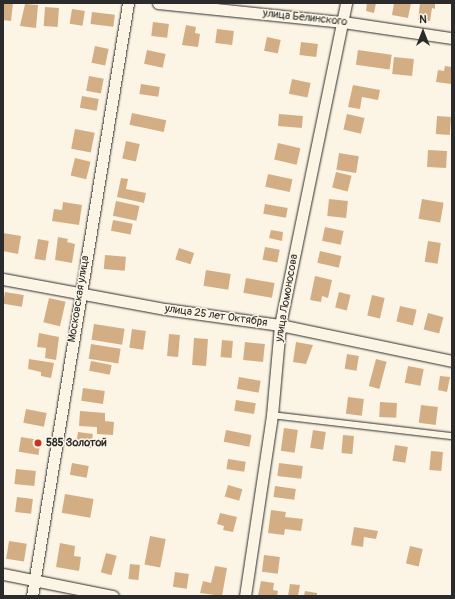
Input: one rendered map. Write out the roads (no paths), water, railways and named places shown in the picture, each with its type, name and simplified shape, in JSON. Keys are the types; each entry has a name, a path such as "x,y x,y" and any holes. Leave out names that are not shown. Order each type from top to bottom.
{"street":[{"name":"Московская улица","path":"32,596 79,293 128,3"},
{"name":"улица Белинского","path":"158,3 343,22 452,38"},
{"name":"улица Ломоносова","path":"245,596 272,415 280,324 346,3"},
{"name":"улица 25 лет Октября","path":"3,278 165,309 280,324 452,361"},
{"path":"3,574 113,596"}],"lane":[{"path":"272,415 452,436"}],"place":[{"name":"585 Золотой","path":"38,443"}]}
